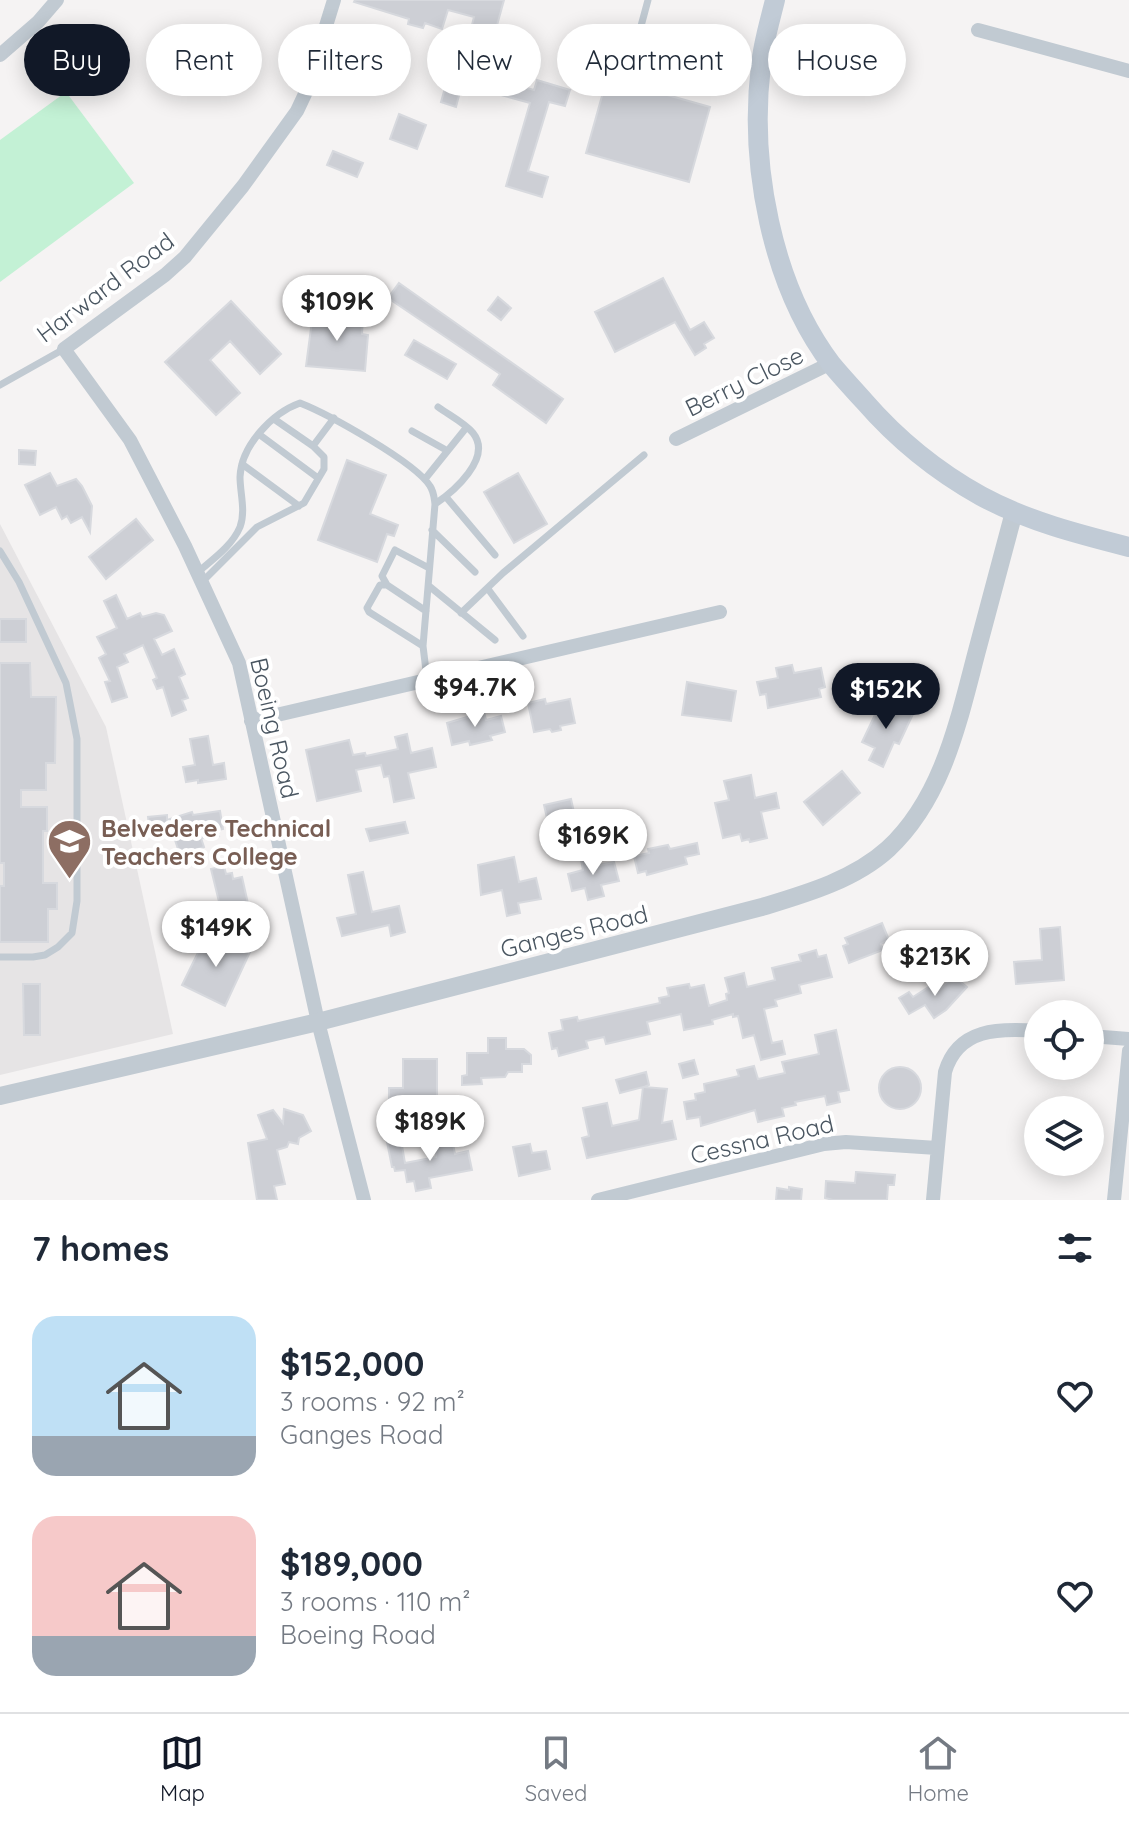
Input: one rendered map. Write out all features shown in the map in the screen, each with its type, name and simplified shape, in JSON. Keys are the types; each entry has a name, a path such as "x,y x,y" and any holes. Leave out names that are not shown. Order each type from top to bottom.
{"main road":[{"path":"775,0 764,41 758,97 758,145 763,189 784,272 797,303 831,363 885,425 929,463 982,496 1048,525 1129,547"}],"street":[{"path":"0,55 38,22 57,0"},
{"name":"Harward Road","path":"64,349 175,266 243,186 297,111 334,0"},
{"path":"978,30 1129,71"},
{"name":"Boeing Road","path":"64,349 130,440 200,577 239,663 318,1022 364,1200"},
{"name":"Berry Close","path":"676,439 831,363"},
{"name":"Ganges Road","path":"0,1096 318,1022 762,907 800,896 862,868 887,850 905,831 941,771 959,719 1014,512"},
{"path":"251,721 720,612"},
{"path":"933,1200 945,1072 950,1055 959,1046 991,1030 1024,1031"},
{"path":"1104,1037 1129,1039"},
{"path":"1114,1200 1129,1051"},
{"name":"Cessna Road","path":"598,1200 632,1196 824,1144 846,1142 937,1148"}],"lane":[{"path":"642,24 648,0"},
{"name":"Harward Road","path":"0,385 64,349"},
{"path":"200,577 240,528 242,464 246,451 274,419 300,403 334,418 425,479 433,492 435,504 423,646 427,679"},
{"path":"435,504 466,476 477,455 478,445 473,433 438,407"},
{"path":"313,446 334,418"},
{"path":"200,577 257,527 299,506 318,478 324,461 313,446 274,419"},
{"path":"425,479 466,428"},
{"path":"412,431 446,450"},
{"path":"260,435 318,478"},
{"path":"461,613 503,573 644,455"},
{"path":"242,464 299,506"},
{"path":"446,497 495,555"},
{"path":"242,518 257,527"},
{"path":"432,530 475,572"},
{"path":"426,611 387,585 382,576 395,550 429,568"},
{"path":"0,551 19,582 66,683 77,739 77,901 72,933 58,947 45,955 0,957"},
{"path":"387,585 380,585 368,610 423,646"},
{"path":"429,586 495,640"},
{"path":"488,589 523,636"}],"shaded area":[{"name":"Belvedere Technical Teachers College","path":"0,524 106,727 173,1034 0,1075"}],"green space":[{"path":"60,96 69,96 134,183 0,282 0,140"}],"building":[{"path":"504,0 497,24 472,24 474,17 448,10 444,24 425,23 423,28 408,24 409,19 354,2"},
{"path":"541,81 557,86 557,96 568,96 565,106 549,102 528,171 548,177 542,197 506,186 530,103 505,96 541,96"},
{"path":"443,96 459,96 456,107 441,102"},
{"path":"602,96 671,96 710,107 689,182 586,153"},
{"path":"399,114 426,125 417,149 390,139"},
{"path":"333,151 363,163 357,177 327,165"},
{"path":"663,278 690,330 704,322 714,338 695,355 675,322 615,352 595,312"},
{"path":"399,283 563,399 546,423 493,385 500,374 388,298"},
{"path":"498,297 511,308 501,320 488,310"},
{"path":"231,301 281,354 260,374 230,341 210,360 240,393 216,415 165,362"},
{"path":"313,313 363,317 362,334 368,335 365,371 306,366"},
{"path":"414,340 456,364 447,379 405,355"},
{"path":"19,450 36,451 35,465 19,464"},
{"path":"347,460 386,475 370,514 398,525 394,536 387,534 377,562 318,540"},
{"path":"50,473 57,486 76,479 82,486 92,506 90,532 82,517 71,523 67,516 62,519 56,507 40,515 25,485"},
{"path":"518,473 547,524 514,543 484,492"},
{"path":"136,519 153,540 106,579 89,557"},
{"path":"116,595 127,619 140,613 142,617 156,613 164,615 172,631 154,639 162,655 174,649 185,674 179,677 188,698 182,700 186,710 172,716 163,687 157,689 153,680 157,678 143,645 124,654 128,662 117,667 127,697 112,702 105,682 110,681 99,658 106,654 97,637 117,628 104,601"},
{"path":"0,619 26,619 26,642 0,642"},
{"path":"0,663 30,663 31,697 56,697 55,763 46,763 46,790 21,790 21,807 47,807 47,831 43,831 43,883 57,883 57,909 48,909 48,942 0,942 0,886 4,886 4,863 0,863"},
{"path":"792,665 794,673 821,668 825,687 819,689 821,697 768,708 766,694 760,695 757,682 778,678 776,668"},
{"path":"687,682 736,691 731,721 682,715"},
{"path":"545,699 546,704 570,699 575,723 560,726 561,730 552,732 550,729 534,732 528,703"},
{"path":"882,700 913,714 899,744 894,742 883,767 869,760 875,748 862,742"},
{"path":"484,712 486,720 501,716 505,732 490,736 492,740 452,745 447,723"},
{"path":"407,734 411,753 432,748 436,767 408,773 414,798 394,802 389,776 384,777 381,765 356,770 361,791 317,801 306,750 349,740 353,755 365,753 366,756 398,749 395,737"},
{"path":"208,736 213,765 224,763 226,779 186,782 183,767 195,765 190,739"},
{"path":"842,771 860,793 823,825 804,802"},
{"path":"751,775 755,798 776,793 779,808 761,812 767,838 742,841 740,834 723,838 715,803 729,800 724,781"},
{"path":"571,799 576,821 549,827 544,805"},
{"path":"220,811 223,829 218,830 219,836 201,838 204,847 180,855 172,831 150,833 148,817 167,815 167,820 192,812 193,815"},
{"path":"405,822 408,833 370,841 366,829"},
{"path":"697,843 699,854 685,857 687,864 647,875 646,871 638,873 634,856 649,853 648,849 668,845 670,849"},
{"path":"590,852 593,866 614,862 619,881 601,885 604,896 588,900 585,888 572,891 568,874 583,870 580,855"},
{"path":"514,857 519,882 536,878 541,899 518,903 520,913 507,916 502,890 481,895 478,865"},
{"path":"224,866 226,874 232,873 233,879 242,877 249,908 222,914 211,869"},
{"path":"363,872 372,912 399,906 405,932 391,936 389,925 342,936 337,918 356,914 348,875"},
{"path":"882,923 889,940 881,944 883,950 849,963 843,946 848,944 845,938"},
{"path":"1060,927 1064,980 1016,984 1014,962 1042,960 1040,929"},
{"path":"208,932 250,952 225,1006 182,985"},
{"path":"816,950 818,957 826,955 832,977 799,985 801,993 775,1000 777,1006 764,1009 772,1043 782,1041 785,1054 761,1060 754,1035 743,1038 738,1016 733,1017 733,1014 712,1020 713,1024 684,1030 681,1014 647,1022 650,1034 606,1044 604,1037 586,1041 588,1048 559,1056 557,1048 552,1049 549,1033 563,1030 561,1020 577,1017 578,1021 660,1003 659,998 669,996 667,988 689,984 690,988 704,985 709,1006 727,1000 726,994 729,993 725,978 744,973 747,987 775,980 772,968 801,961 799,955"},
{"path":"954,976 967,987 934,1018 925,1005 909,1014 899,998 909,992 913,997 930,986 935,993"},
{"path":"23,984 40,984 40,1035 24,1035"},
{"path":"836,1030 849,1090 838,1092 840,1102 827,1105 825,1096 795,1102 796,1105 782,1108 784,1116 758,1122 755,1110 701,1126 700,1117 687,1119 684,1102 696,1100 695,1094 705,1092 704,1084 739,1076 737,1070 754,1066 758,1079 785,1073 782,1062 819,1054 815,1035"},
{"path":"488,1038 506,1038 506,1049 524,1049 531,1055 531,1064 522,1064 522,1072 508,1072 505,1077 481,1078 482,1084 462,1085 462,1076 467,1075 467,1053 488,1053"},
{"path":"403,1059 437,1059 437,1100 406,1100 406,1111 389,1110 389,1088 403,1088"},
{"path":"694,1060 698,1074 683,1078 679,1064"},
{"path":"900,1067 915,1073 921,1088 915,1103 900,1109 885,1103 879,1088 885,1073"},
{"path":"646,1072 649,1085 644,1087 667,1089 662,1123 672,1121 676,1139 587,1158 582,1138 589,1136 583,1108 607,1103 612,1126 639,1120 643,1087 620,1093 616,1080"},
{"path":"284,1109 303,1115 311,1131 299,1138 298,1144 289,1142 287,1147 277,1150 285,1184 274,1186 277,1200 257,1200 248,1143 267,1139 258,1115 273,1110 283,1123"},
{"path":"452,1139 455,1154 468,1151 472,1170 429,1178 431,1188 416,1191 414,1181 407,1182 405,1170 395,1171 392,1167 387,1142 401,1140 405,1163 436,1157 434,1143"},
{"path":"530,1144 532,1153 546,1151 550,1169 519,1176 513,1147"},
{"path":"856,1172 895,1175 894,1185 888,1185 887,1200 825,1198 826,1181 855,1183"},
{"path":"789,1187 802,1189 801,1200 776,1200 777,1188 789,1190"}],"place":[{"name":"Belvedere Technical Teachers College","path":"70,881"}]}
